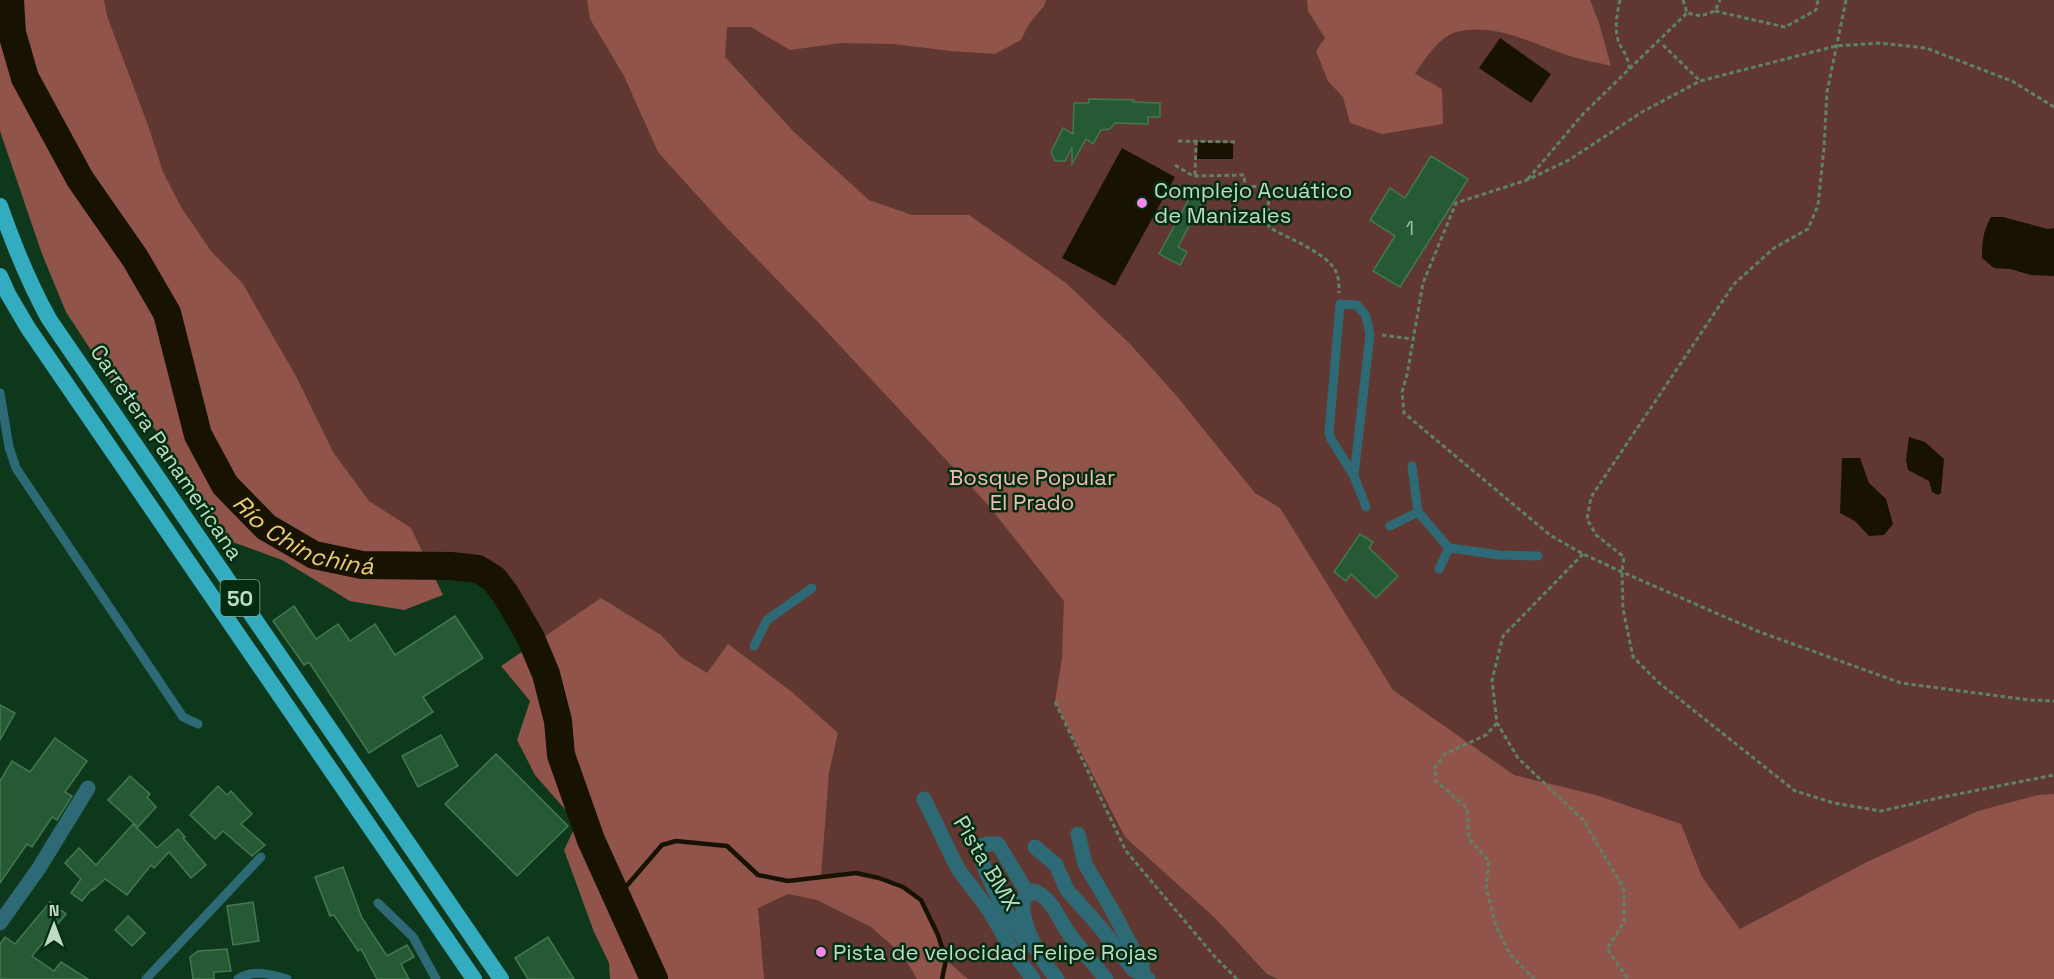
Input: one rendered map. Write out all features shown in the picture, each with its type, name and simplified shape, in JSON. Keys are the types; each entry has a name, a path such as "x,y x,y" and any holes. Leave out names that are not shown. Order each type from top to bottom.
{"highway":[{"name":"Carretera Panamericana","path":"0,206 21,264 49,319 501,979"},
{"name":"Carretera Panamericana","path":"0,276 28,328 474,979"}],"street":[{"path":"0,923 39,868 88,788"},
{"name":"Pista BMX","path":"924,799 958,869 989,910 1033,979"},
{"path":"1078,834 1085,864 1149,979"},
{"name":"Pista BMX","path":"1028,894 998,844 981,846 979,852 982,862 1010,918 1028,946 1052,973"},
{"path":"1035,847 1056,865 1067,891 1100,927 1133,969 1149,979"},
{"name":"Pista BMX","path":"1052,973 1023,918 1023,900 1034,891 1041,893 1047,900 1071,938 1106,979"}],"lane":[{"path":"1354,476 1370,334 1366,316 1357,305 1340,304 1329,433 1354,476 1366,507"},
{"path":"0,393 9,447 16,468 183,717 198,724"},
{"path":"1412,466 1418,512 1449,548 1500,555 1538,556"},
{"path":"1390,526 1418,512"},
{"path":"1439,569 1449,548"},
{"path":"754,646 767,620 812,588"},
{"path":"146,979 261,857"},
{"path":"378,903 413,937 436,979"},
{"path":"238,979 243,976 265,973 287,979"}],"path":[{"path":"1620,0 1617,17 1618,40 1630,64 1629,69"},
{"path":"1683,0 1687,13"},
{"path":"1716,11 1720,0"},
{"path":"1687,13 1701,16 1716,11 1785,27 1816,10 1818,0"},
{"path":"1846,0 1827,92 1818,205 1808,229 1774,248 1734,285 1591,497 1587,519 1596,535 1624,557 1623,609 1633,657 1659,682 1796,790 1834,803 1881,811 2054,775"},
{"path":"1527,180 1583,114 1687,13"},
{"path":"2054,107 2012,81 1926,48 1879,42 1836,46 1700,81 1642,112 1569,160 1527,180 1456,203 1423,283 1402,392 1404,413 1550,535 1583,555 1756,631 1901,683 2029,700 2054,701"},
{"path":"1663,45 1700,81"},
{"path":"1178,141 1238,142"},
{"path":"1195,176 1196,141"},
{"path":"1175,165 1195,176 1244,175 1245,186 1268,187 1269,226 1317,253 1335,269 1338,276 1340,304"},
{"path":"1370,334 1413,339"},
{"path":"1583,555 1503,636 1492,680 1497,723 1518,758 1583,820 1624,889 1624,922 1607,950 1628,979"},
{"path":"1055,702 1126,851 1215,957 1237,979"},
{"path":"1497,723 1486,735 1445,754 1435,767 1436,781 1467,808 1469,839 1488,861 1486,887 1496,926 1510,954 1534,979"}],"green space":[{"path":"0,0 104,0 107,16 163,172 181,207 211,251 243,284 297,378 333,452 369,501 411,528 443,595 404,610 350,601 282,560 227,540 167,453 158,432 125,402 66,312 42,254 0,131"},
{"name":"Bosque Popular El Prado","path":"10,0 2054,0 2054,979 654,979 546,674 527,631 509,599 499,585 477,569 457,566 362,565"},
{"path":"587,0 1046,0 1021,40 995,54 893,44 841,43 790,50 751,27 727,27 725,57 794,132 869,200 912,215 969,215 1066,283 1129,343 1175,394 1255,493 1280,508 1393,690 1514,775 1596,795 1681,824 1702,877 1740,929 1867,862 1978,811 2038,795 2054,794 2054,979 1278,979 1267,974 1215,918 1125,837 1055,702 1062,658 1064,601 989,506 658,152 624,76 590,19"},
{"path":"1307,0 1590,0 1611,66 1572,57 1513,35 1485,30 1456,32 1438,43 1415,74 1442,89 1443,124 1382,134 1350,123 1343,97 1328,81 1316,51 1325,38 1308,11"},
{"path":"601,598 661,635 681,657 707,673 728,644 792,692 838,733 829,772 821,876 856,873 903,887 921,900 938,935 946,960 968,979 917,979 903,955 871,927 817,900 788,894 758,908 764,979 610,979 609,963 594,932 564,850 577,823 535,775 517,740 530,701 501,666"}],"shaded area":[{"path":"1500,38 1551,74 1531,103 1479,68"},
{"path":"1198,142 1233,143 1233,159 1197,159"},
{"path":"1122,148 1175,177 1115,286 1062,258"},
{"path":"1991,217 2003,217 2048,229 2054,228 2054,276 2031,275 2010,269 1994,268 1982,258 1986,227"},
{"path":"1909,437 1925,442 1944,459 1941,493 1938,495 1932,492 1929,481 1908,470 1906,460"},
{"path":"1842,458 1860,458 1869,483 1886,499 1893,524 1884,535 1869,536 1855,521 1840,513"}],"building":[{"path":"1089,99 1160,103 1160,117 1148,117 1148,124 1115,123 1110,129 1101,130 1093,144 1086,139 1072,164 1072,147 1065,161 1055,161 1051,152 1063,128 1073,134 1074,103 1089,103"},
{"path":"1431,156 1468,179 1400,287 1373,271 1395,236 1370,220 1390,188 1405,198"},
{"path":"1194,190 1205,196 1178,247 1187,252 1180,265 1159,254"},
{"path":"1360,534 1373,542 1369,548 1398,576 1376,598 1351,574 1346,581 1334,572"},
{"path":"294,606 316,639 338,624 350,641 375,624 395,655 455,616 483,658 423,697 433,712 369,753 309,662 304,665 273,621"},
{"path":"0,705 15,713 0,740"},
{"path":"441,735 458,766 418,787 402,756"},
{"path":"55,738 87,761 65,792 72,796 57,820 52,817 32,847 27,844 0,883 0,781 12,761 30,772"},
{"path":"496,754 568,826 517,876 445,804"},
{"path":"130,776 150,794 147,797 156,807 138,827 108,800"},
{"path":"218,786 227,795 231,791 252,814 241,824 265,845 252,856 223,831 215,839 190,815"},
{"path":"133,824 157,848 178,829 206,865 191,878 169,852 154,868 151,865 127,895 105,879 82,901 71,893 81,879 65,863 79,848 96,865"},
{"path":"343,867 362,918 387,956 407,945 414,957 401,964 409,979 377,979 361,949 358,951 334,915 330,916 315,877"},
{"path":"50,902 66,914 32,956 54,971 61,962 88,979 0,979 0,944 5,937 15,944"},
{"path":"253,902 259,941 233,945 227,906"},
{"path":"128,916 145,933 132,946 115,930"},
{"path":"548,937 574,979 528,979 515,958"},
{"path":"227,949 231,971 214,972 214,979 193,979 190,957 198,951"}],"waterway":[{"name":"Río Chinchiná","path":"10,0 12,33 25,78 80,179 135,258 167,313 198,435 225,485 266,527 314,555 362,565 451,566 478,569 494,579 506,595 530,636 546,674 558,721 561,755 591,840 654,979"},
{"path":"617,897 662,845 676,841 727,846 758,875 788,881 856,873 879,878 903,887 921,900 938,935 946,960 942,979"}],"place":[{"name":"Complejo Acuático de Manizales","path":"1142,203"},
{"name":"Pista de velocidad Felipe Rojas","path":"821,952"}]}
